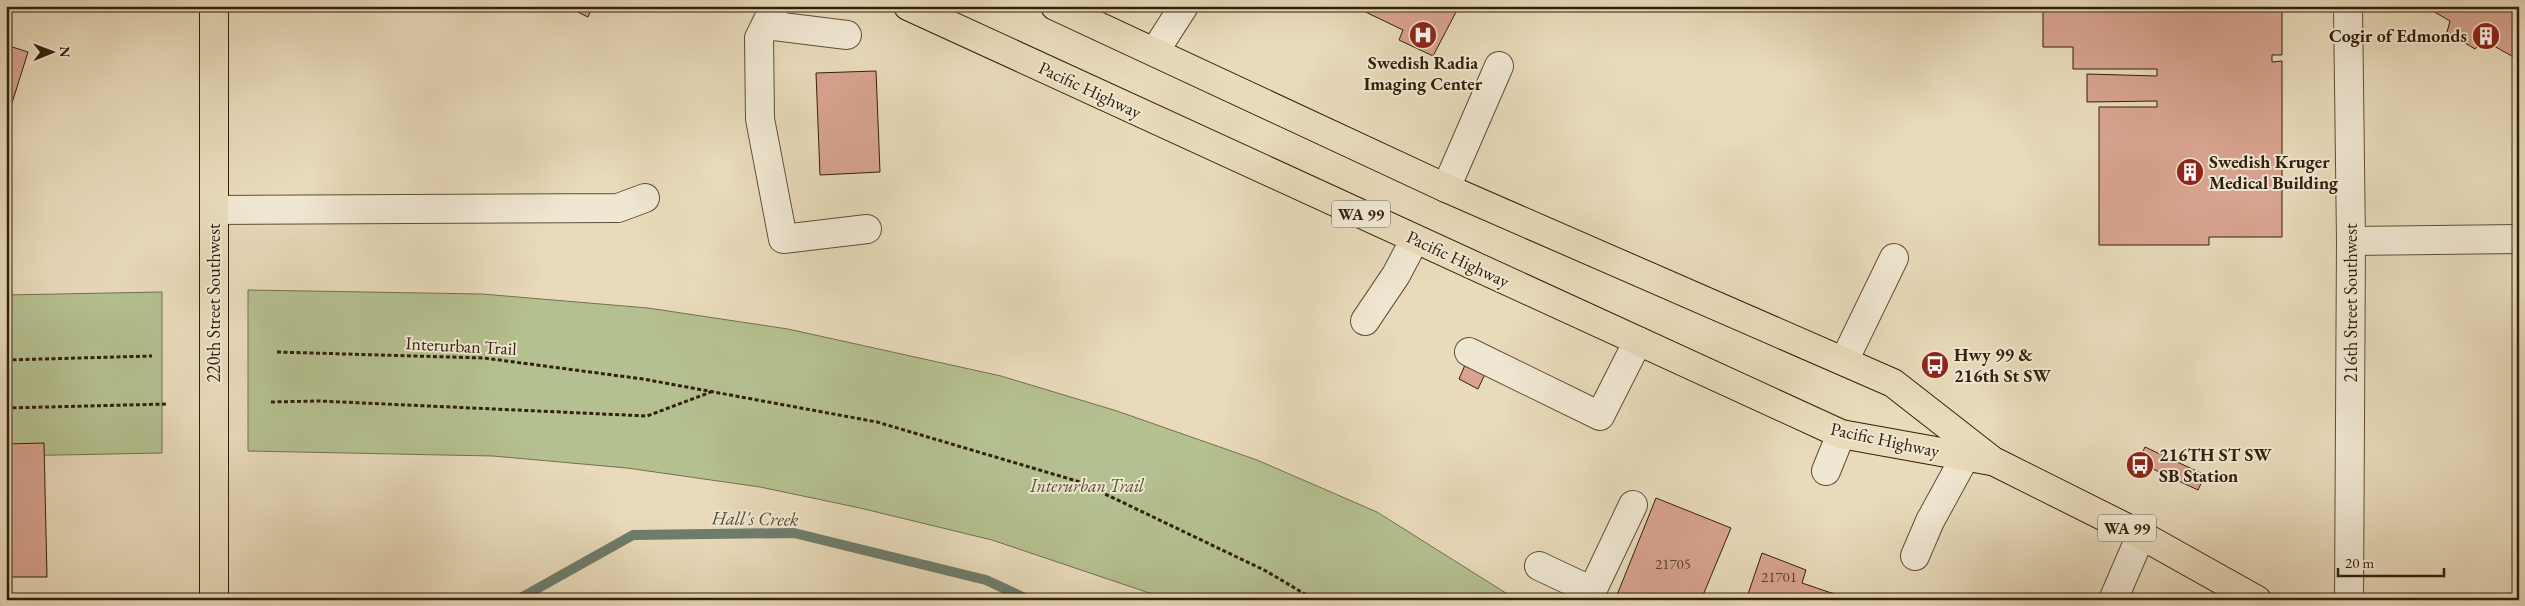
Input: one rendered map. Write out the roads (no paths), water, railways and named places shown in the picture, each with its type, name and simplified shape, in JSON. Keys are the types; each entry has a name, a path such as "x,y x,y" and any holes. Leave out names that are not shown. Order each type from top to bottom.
{"main road":[{"name":"220th Street Southwest","path":"214,6 214,600"},
{"name":"Pacific Highway","path":"908,6 1841,434 1993,461"},
{"name":"Pacific Highway","path":"1055,6 1446,188 1893,383 1993,461 2142,535 2257,600"}],"street":[{"path":"1155,51 1184,6"},
{"name":"216th Street Southwest","path":"2348,6 2351,241 2349,600"},
{"path":"847,35 771,16 759,38 760,119 783,239 867,229"},
{"path":"1446,188 1499,66"},
{"path":"214,210 618,208 645,198"},
{"path":"2351,241 2519,238"},
{"path":"1365,321 1396,275 1415,239"},
{"path":"1844,360 1894,258"},
{"path":"1469,352 1600,416 1638,341"},
{"path":"1826,471 1841,434"},
{"path":"1915,556 1930,521 1965,457"},
{"path":"1538,566 1592,591 1633,505"},
{"path":"2113,600 2142,535"}],"waterway":[{"name":"Hall's Creek","path":"517,600 633,535 794,533 986,580 1029,600"}],"place":[{"name":"Swedish Radia Imaging Center","path":"1423,35"},
{"name":"Cogir of Edmonds","path":"2486,36"},
{"name":"Swedish Kruger Medical Building","path":"2190,172"},
{"name":"Hwy 99 & 216th St SW","path":"1935,365"},
{"name":"216TH ST SW SB Station","path":"2140,465"}],"park label":[{"name":"Interurban Trail","path":"1087,486"}]}
